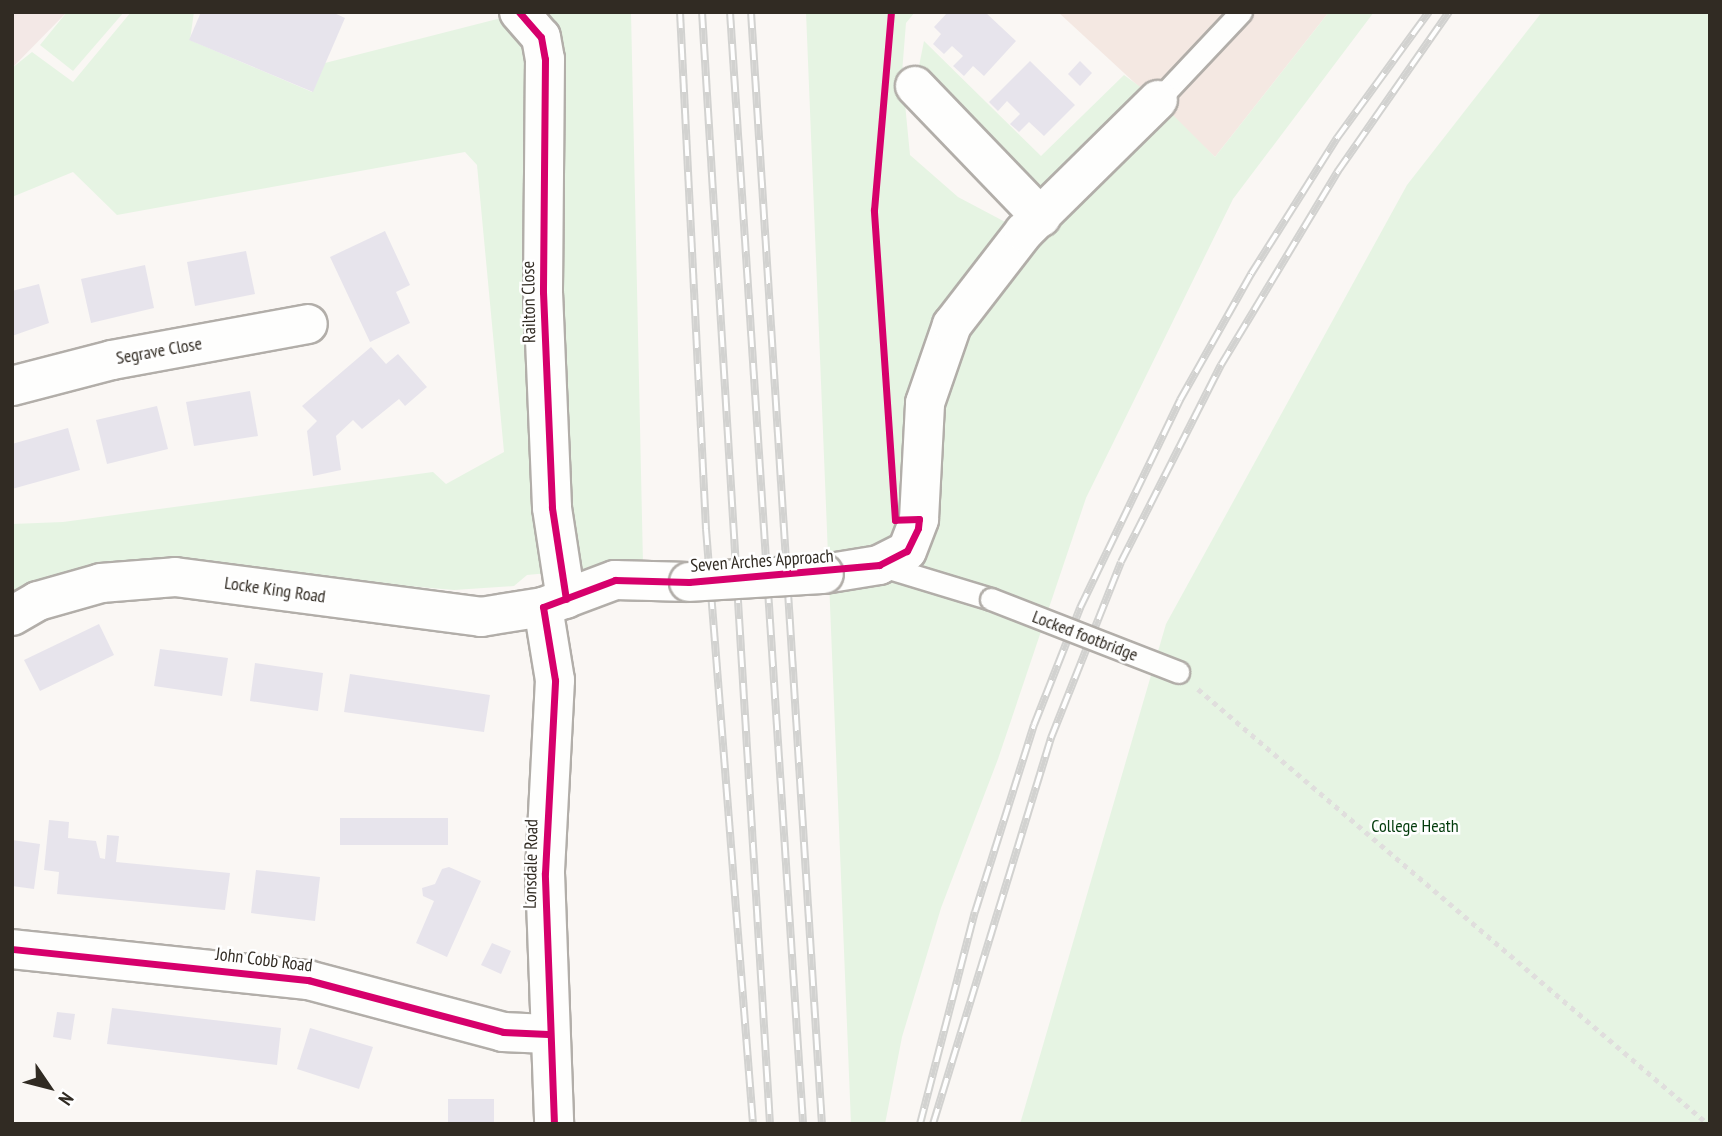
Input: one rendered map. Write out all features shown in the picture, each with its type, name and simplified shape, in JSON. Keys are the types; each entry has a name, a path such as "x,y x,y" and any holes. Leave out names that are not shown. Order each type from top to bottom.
{"street":[{"name":"Railton Close","path":"519,12 541,37 545,59 544,319 554,603"},
{"path":"915,86 1041,217"},
{"name":"Seven Arches Approach","path":"554,603 615,580 689,582 824,574 879,565 907,551 918,528 925,403 952,325 1041,217 1158,100"},
{"name":"Segrave Close","path":"12,386 111,360 308,324"},
{"name":"Locke King Road","path":"12,616 38,601 101,583 175,577 481,617 554,603"},
{"name":"Lonsdale Road","path":"554,603 555,680 545,873 548,1034 554,1124"},
{"name":"John Cobb Road","path":"12,949 308,980 503,1032 548,1034"}],"lane":[{"path":"1158,100 1241,12"},
{"name":"Locked footbridge","path":"879,565 991,599 1178,672"}],"path":[{"path":"1178,672 1708,1124"}],"shaded area":[{"path":"12,12 67,12 12,68"},
{"path":"1058,12 1329,12 1215,157"}],"green space":[{"path":"67,12 124,12 73,71 40,45"},
{"path":"131,12 194,12 190,40 312,92 325,63 525,12 631,12 643,564 527,575 514,586 454,590 198,568 111,571 12,593 12,524 63,522 433,472 446,484 504,452 477,165 465,152 117,215 73,172 12,197 12,68 32,52 73,82"},
{"path":"806,12 915,12 906,23 902,73 910,155 958,197 1024,232 1040,217 915,86 924,41 1041,156 1124,75 1158,100 1215,157 1329,12 1374,12 1233,199 1086,498 998,759 941,908 902,1037 885,1124 851,1124"},
{"name":"College Heath","path":"1542,12 1710,12 1710,1124 1020,1124 1166,624 1407,185"}],"building":[{"path":"201,12 332,12 345,18 313,92 189,40"},
{"path":"948,12 985,12 1016,41 984,76 973,66 964,76 953,66 963,56 952,46 944,54 933,44 941,34 934,27"},
{"path":"1030,61 1075,105 1044,136 1029,122 1019,132 1010,124 1020,114 1007,101 998,111 989,102"},
{"path":"1080,61 1092,73 1080,86 1068,74"},
{"path":"385,231 410,285 396,292 410,323 370,342 330,257"},
{"path":"246,251 255,294 195,306 187,262"},
{"path":"145,265 154,308 91,323 81,279"},
{"path":"39,284 49,323 12,336 12,291"},
{"path":"371,347 386,364 398,354 427,387 405,406 399,399 362,429 353,420 336,436 341,470 313,476 307,431 317,421 302,406"},
{"path":"250,391 258,436 194,446 186,402"},
{"path":"157,406 168,449 107,464 96,420"},
{"path":"68,428 80,470 12,489 12,444"},
{"path":"99,624 114,655 40,691 24,660"},
{"path":"160,649 228,658 222,696 154,686"},
{"path":"255,663 323,673 318,711 250,701"},
{"path":"350,674 490,695 484,732 344,712"},
{"path":"340,818 448,818 448,845 340,845"},
{"path":"49,820 69,822 68,838 96,841 100,858 105,859 107,835 119,836 116,862 230,873 225,910 57,894 59,872 44,870"},
{"path":"12,840 40,844 34,889 12,886"},
{"path":"449,867 481,881 447,957 416,943 434,901 423,896 422,888 435,884 442,869"},
{"path":"256,870 320,877 315,921 251,913"},
{"path":"492,943 511,951 501,974 481,965"},
{"path":"112,1008 281,1028 277,1065 107,1044"},
{"path":"57,1012 75,1014 71,1040 53,1037"},
{"path":"310,1028 373,1047 359,1089 297,1069"},
{"path":"448,1099 494,1099 494,1124 448,1124"}],"railway":[{"path":"680,12 706,529 753,1124"},
{"path":"702,12 770,1124"},
{"path":"730,12 803,1124"},
{"path":"751,12 822,1124"},
{"path":"920,1124 975,912 1034,725 1080,608 1180,400 1251,274 1337,138 1429,12"},
{"path":"933,1124 1051,738 1121,562 1221,365 1338,171 1449,12"}],"cycle path":[{"path":"519,12 541,37 545,59 543,292 552,508 566,599"},
{"path":"554,1124 545,873 555,680 543,607 615,580 689,582 879,565 907,551 918,528 919,519 895,520 874,210 891,12"},
{"path":"12,949 308,980 503,1032 548,1034"}]}
